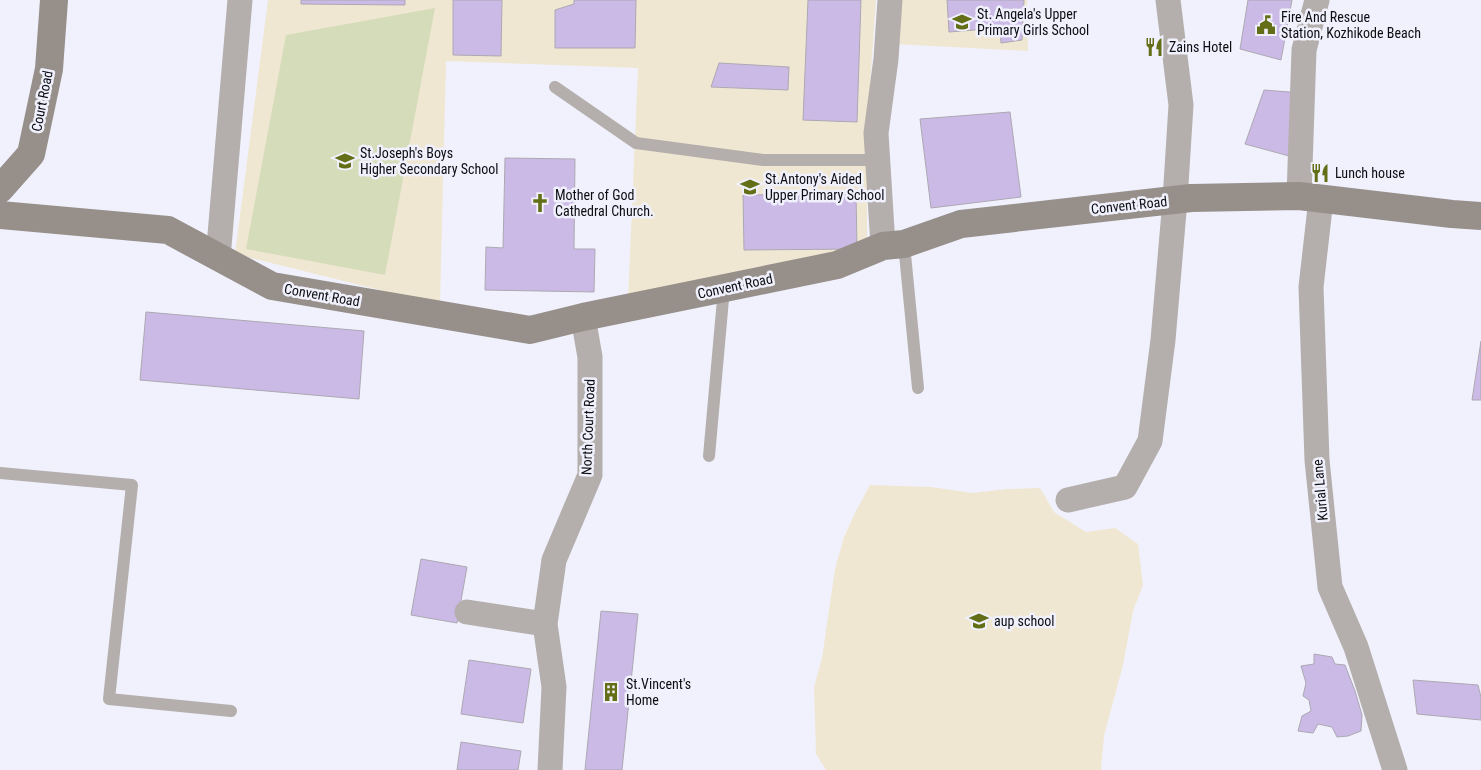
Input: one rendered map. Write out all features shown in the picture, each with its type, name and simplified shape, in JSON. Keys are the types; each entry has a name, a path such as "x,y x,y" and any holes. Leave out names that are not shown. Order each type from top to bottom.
{"street":[{"name":"Court Road","path":"0,189 31,154 49,69 54,0"},
{"path":"218,258 240,0"},
{"path":"890,0 886,59 876,133 877,160 893,245"},
{"path":"1068,500 1124,486 1150,441 1163,340 1181,105 1168,0"},
{"name":"Kurial Lane","path":"1317,0 1304,50 1317,460 1330,587 1356,648 1395,770"},
{"name":"Convent Road","path":"0,215 168,230 272,286 530,330 583,317 837,265 961,224 1191,198 1310,198 1481,216"},
{"name":"North Court Road","path":"550,770 554,687 545,624 554,560 590,474 590,357 583,317"},
{"path":"467,612 545,624"}],"lane":[{"path":"555,87 636,143 763,160 877,160"},
{"path":"893,245 918,388"},
{"path":"708,456 724,288"},
{"path":"0,473 132,485 109,699 231,712"}],"shaded area":[{"path":"268,0 876,0 867,127 867,246 628,300 638,68 446,61 440,305 235,254"},
{"name":"St. Angela's Upper Primary Girls School","path":"898,0 1027,0 1028,51 894,44"},
{"name":"aup school","path":"870,485 931,487 973,493 1040,488 1054,512 1086,532 1115,528 1138,544 1143,585 1133,611 1123,665 1104,736 1101,770 826,770 816,754 814,687 822,658 835,569 844,537"}],"green space":[{"path":"435,8 385,275 246,249 286,35"}],"building":[{"path":"301,0 405,0 405,5 301,4"},
{"path":"453,0 502,0 501,56 453,55"},
{"path":"574,0 636,0 635,48 555,48 555,10 574,4"},
{"path":"808,0 861,0 857,122 803,120"},
{"path":"947,0 1024,0 1022,40 1001,43 1000,28 949,32"},
{"name":"Fire And Rescue Station, Kozhikode Beach","path":"1248,0 1292,0 1281,60 1240,49"},
{"path":"719,63 789,67 788,90 711,87"},
{"path":"1264,90 1302,93 1300,159 1245,144"},
{"path":"1010,112 1021,197 931,208 920,119"},
{"name":"Mother of God Cathedral Church.","path":"505,158 575,159 574,249 595,249 594,292 485,290 486,247 503,248"},
{"path":"856,194 857,249 744,250 743,195"},
{"path":"146,312 364,331 359,399 140,380"},
{"path":"1481,341 1481,400 1472,400"},
{"path":"421,559 467,567 457,623 411,615"},
{"name":"St.Vincent's Home","path":"601,611 638,614 622,770 585,770"},
{"path":"1314,654 1332,657 1335,664 1345,665 1362,715 1361,731 1348,736 1337,737 1332,727 1318,724 1313,733 1298,731 1302,716 1311,711 1309,700 1303,696 1306,683 1301,666 1314,664"},
{"path":"469,660 531,669 523,723 461,714"},
{"path":"1413,680 1478,685 1481,697 1481,720 1417,714"},
{"path":"461,742 521,751 518,770 457,770"}],"place":[{"name":"St. Angela's Upper Primary Girls School","path":"962,22"},
{"name":"Fire And Rescue Station, Kozhikode Beach","path":"1266,25"},
{"name":"Zains Hotel","path":"1154,47"},
{"name":"St.Joseph's Boys Higher Secondary School","path":"345,161"},
{"name":"Lunch house","path":"1320,173"},
{"name":"St.Antony's Aided Upper Primary School","path":"750,187"},
{"name":"Mother of God Cathedral Church.","path":"540,203"},
{"name":"aup school","path":"979,621"},
{"name":"St.Vincent's Home","path":"611,692"}]}
